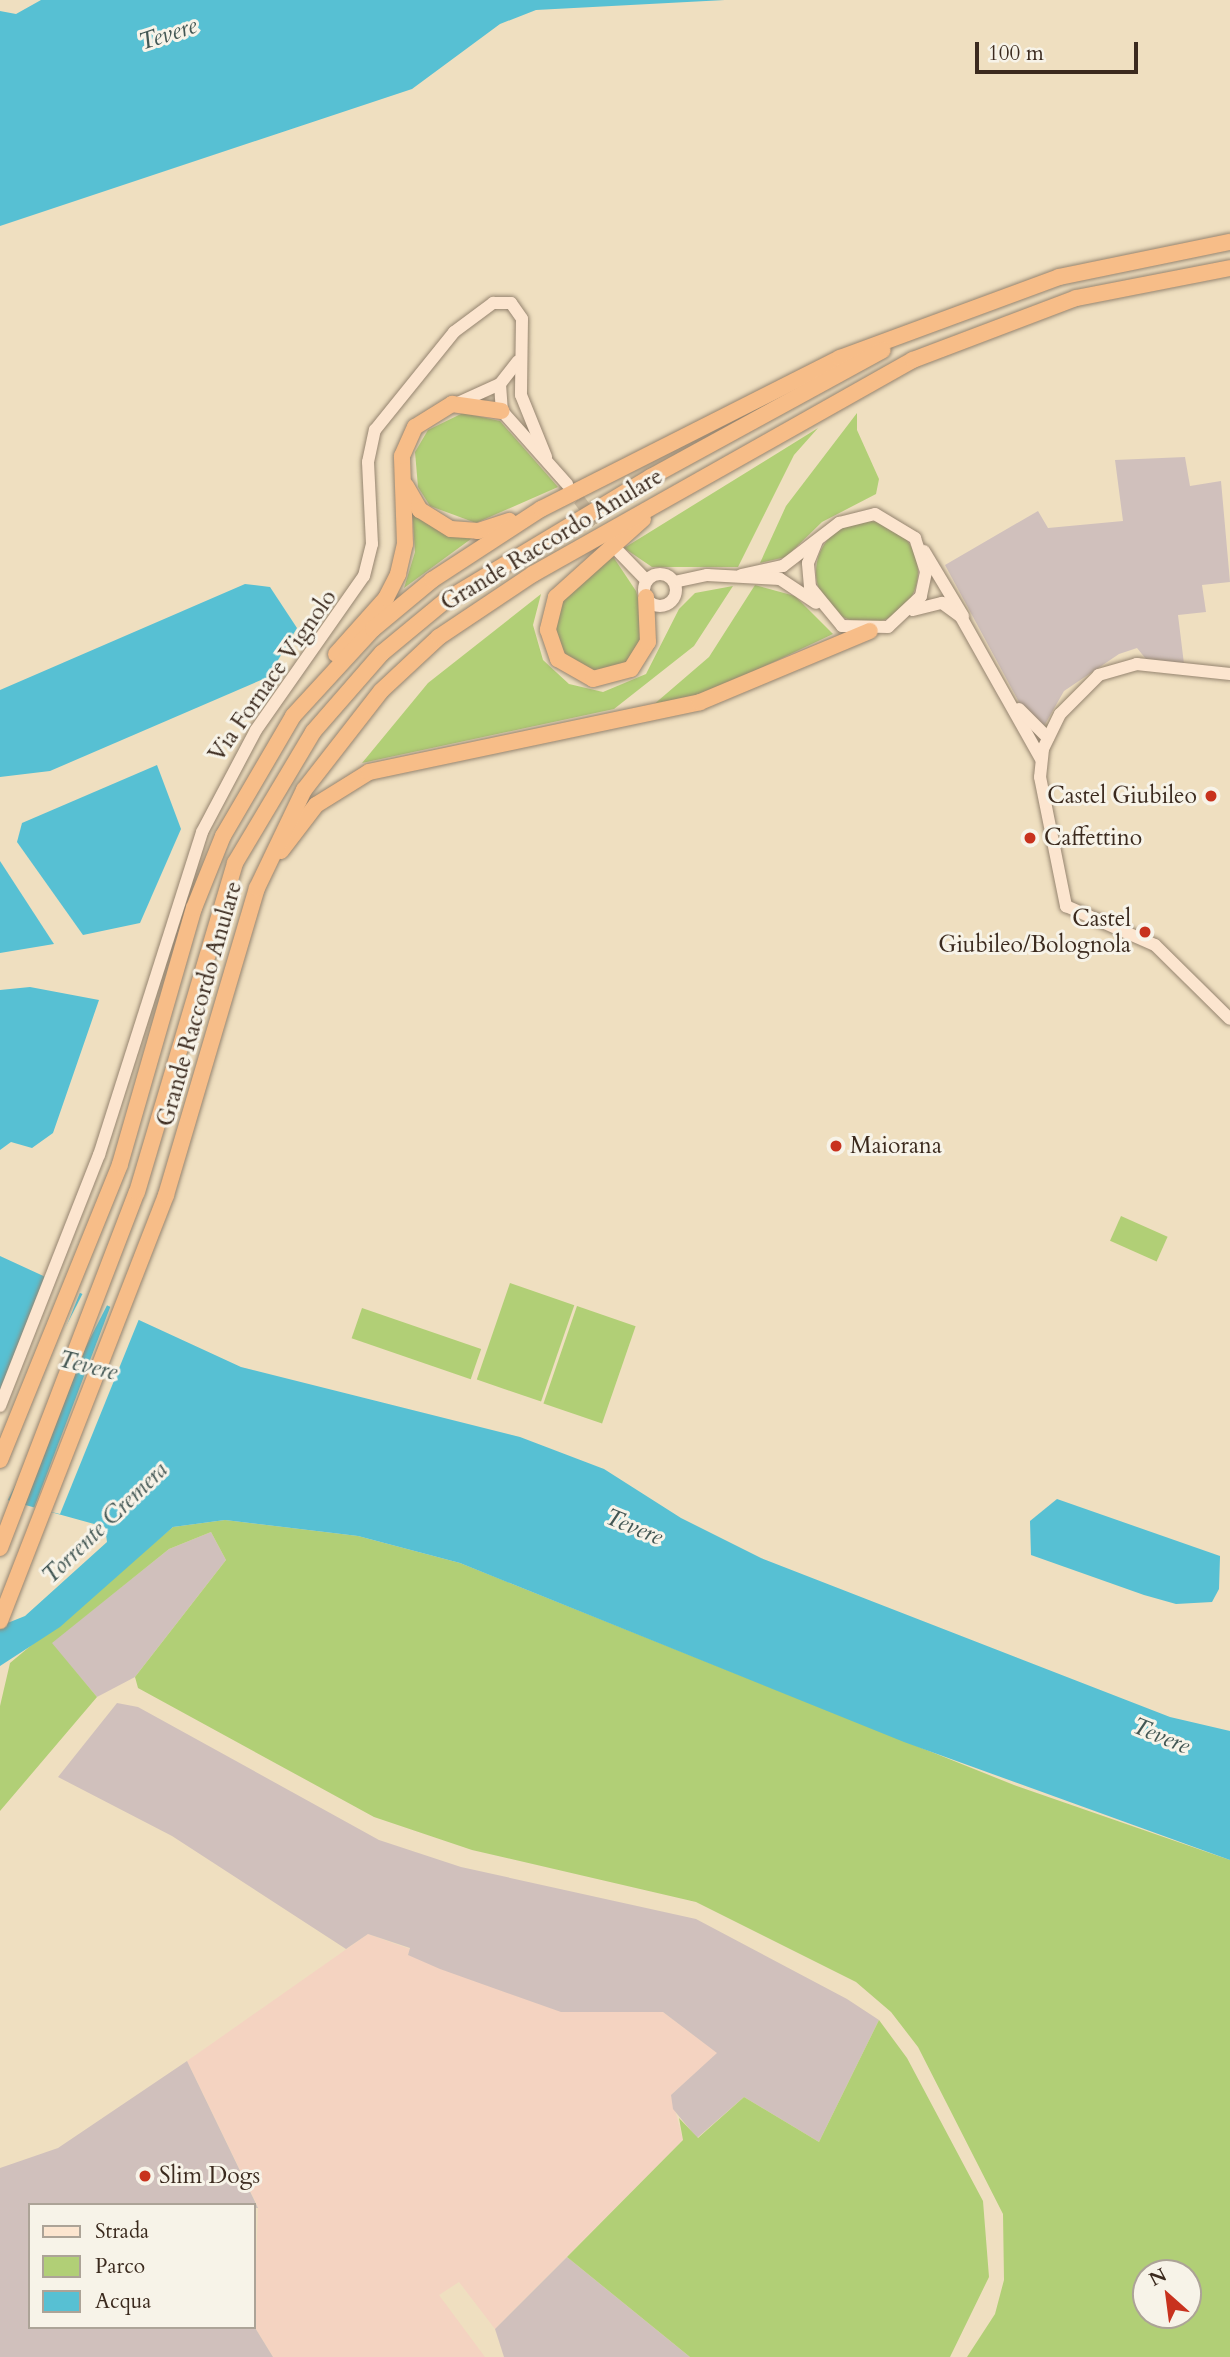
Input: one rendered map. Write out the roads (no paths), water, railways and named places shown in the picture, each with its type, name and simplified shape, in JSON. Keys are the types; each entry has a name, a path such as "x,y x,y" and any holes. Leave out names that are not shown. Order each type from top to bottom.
{"highway":[{"name":"Grande Raccordo Anulare","path":"0,1460 120,1164 214,856 293,716 408,599 541,509 763,394 945,318 1101,266 1230,242"},
{"name":"Grande Raccordo Anulare","path":"0,1621 166,1195 257,888 304,790 398,673 484,605 864,384 975,332 1105,290 1230,268"},
{"name":"Grande Raccordo Anulare","path":"0,1548 143,1175 235,863 298,753 362,672 423,616 530,547 945,318"},
{"path":"293,716 395,584 405,544 403,451 415,427 434,411 458,403 502,411"},
{"path":"403,480 420,510 451,529 478,531 541,509"},
{"path":"647,589 648,642 631,669 593,679 558,659 548,622 560,590 688,484"},
{"path":"257,888 316,805 369,772 700,702 870,631"}],"street":[{"name":"Via Fornace Vignolo","path":"0,1406 99,1155 179,891 214,806 256,730 363,576 373,538 369,456 380,420 454,332 484,307 504,301 515,308 524,324 524,409 546,457"},
{"path":"458,403 500,384 523,351"},
{"path":"500,384 502,411 546,457 567,484"},
{"path":"647,589 663,574 674,583 741,575 783,566 839,523 875,514 902,526 919,546 966,623 1041,760"},
{"path":"817,541 808,576 820,606"},
{"path":"741,575 784,580 842,626 870,631 894,625 912,610 926,578 919,546"},
{"path":"619,552 647,589 666,605 674,583"},
{"path":"912,610 942,603 966,623"},
{"path":"1230,674 1137,664 1104,673 1082,688 1048,737 1041,760 1042,798 1066,906 1155,945 1230,1019"},
{"path":"1006,694 1048,737"}],"water":[{"name":"Tevere","path":"41,0 725,0 536,10 500,24 412,89 0,226 0,11 16,14"},
{"path":"245,584 270,587 297,628 268,677 50,771 0,777 0,690"},
{"path":"157,765 181,829 140,923 83,935 17,842 22,823"},
{"path":"0,861 54,944 0,953"},
{"path":"30,987 99,1000 53,1133 32,1148 11,1142 0,1150 0,990"},
{"path":"0,1256 241,1367 520,1437 604,1469 681,1518 761,1558 1170,1717 1230,1731 1230,1860 904,1742 460,1563 358,1536 225,1520 173,1527 60,1627 0,1666 0,1626 25,1616 107,1542 105,1527 0,1498"},
{"path":"1057,1499 1220,1556 1219,1589 1212,1602 1176,1604 1031,1555 1030,1521"}],"tunnel":[{"path":"568,485 610,541"}],"place":[{"name":"Castel Giubileo","path":"1211,796"},
{"name":"Caffettino","path":"1030,838"},
{"name":"Castel Giubileo/Bolognola","path":"1145,932"},
{"name":"Maiorana","path":"836,1146"},
{"name":"Slim Dogs","path":"145,2176"}],"water label":[{"name":"Torrente Cremera","path":"105,1523"}]}
